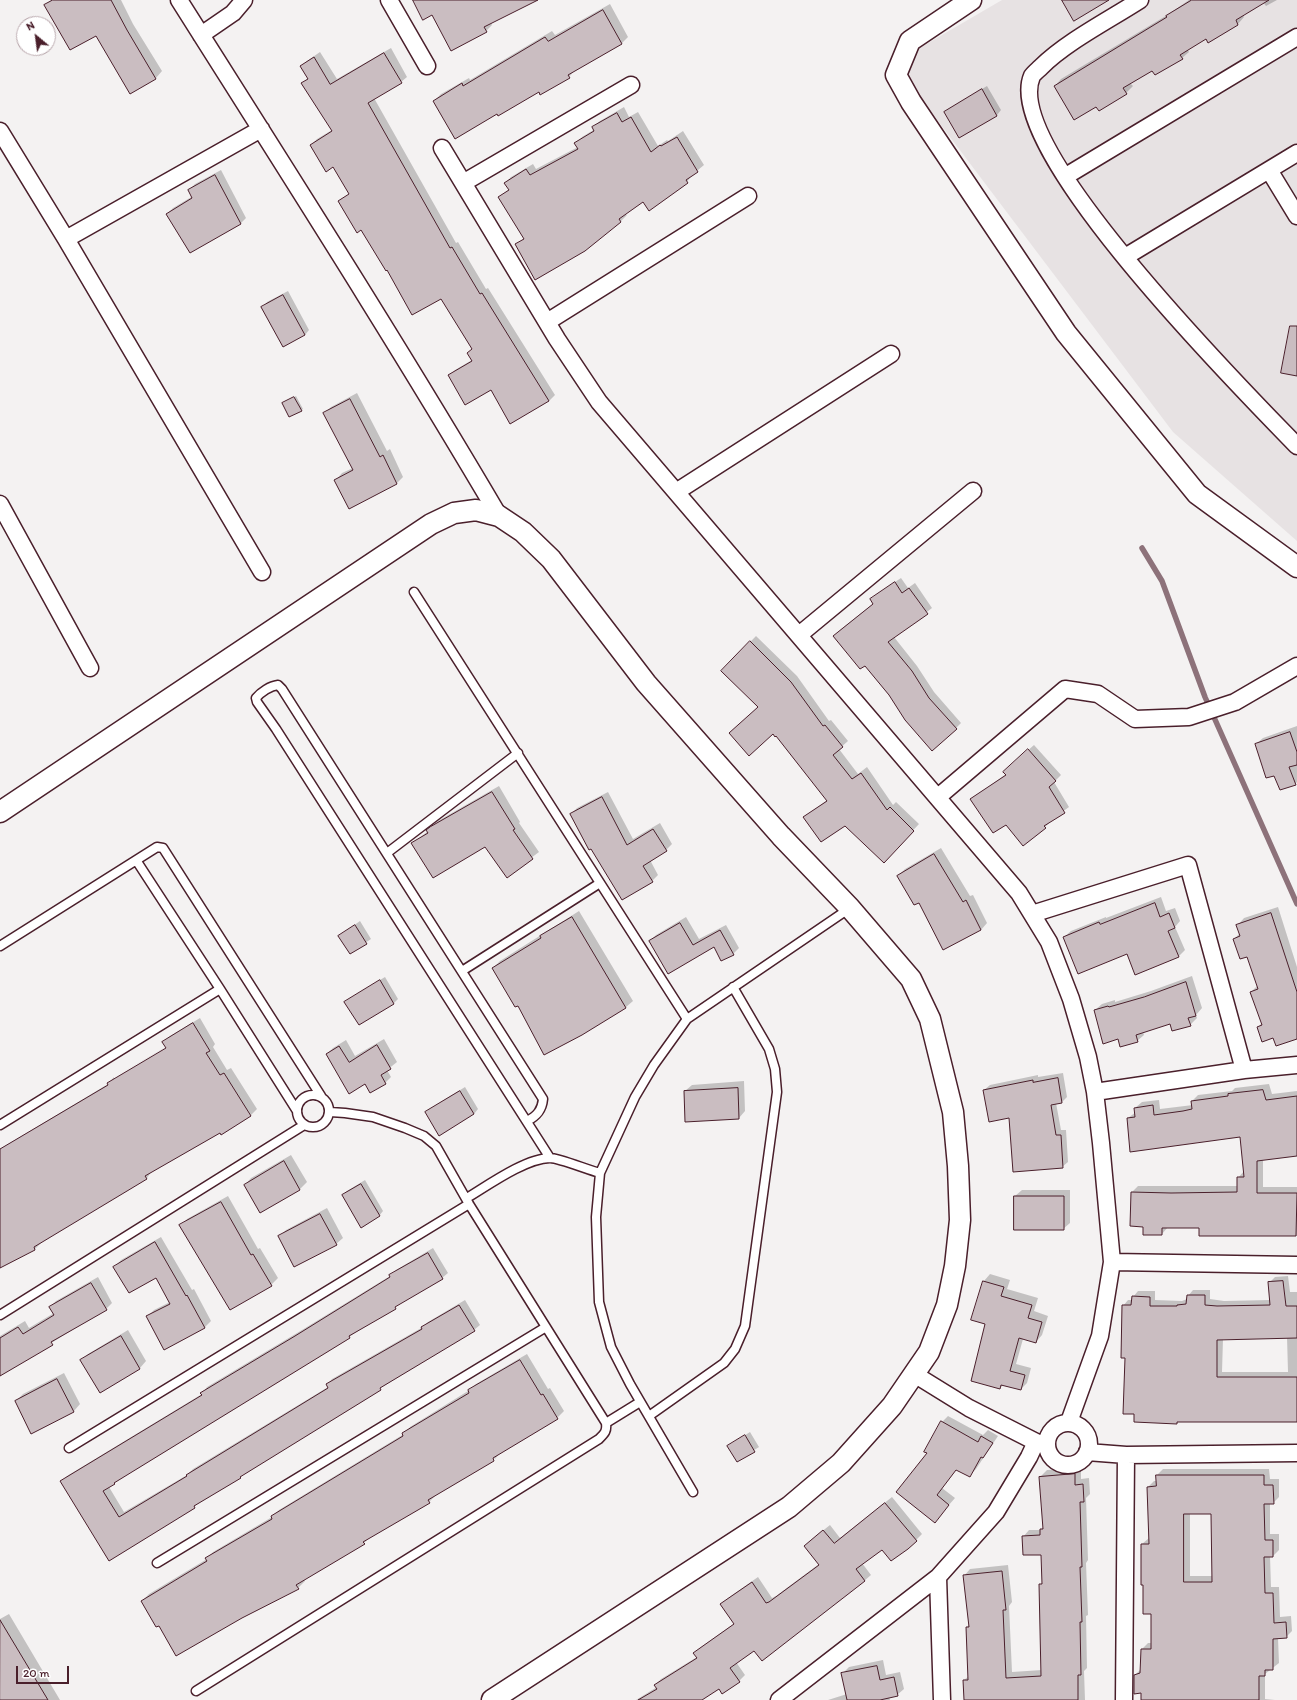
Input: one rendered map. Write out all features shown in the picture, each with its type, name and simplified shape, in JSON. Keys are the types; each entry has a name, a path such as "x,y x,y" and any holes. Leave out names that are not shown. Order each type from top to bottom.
{"street":[{"path":"178,0 261,129 460,450 499,516"},
{"path":"201,35 233,13 244,0"},
{"path":"390,0 427,66"},
{"path":"971,0 910,41 896,75 911,102 1066,333 1197,494 1297,567"},
{"path":"1140,0 1053,55 1032,76 1029,99 1040,132 1055,160 1102,230 1214,361 1297,446"},
{"path":"1066,176 1297,37"},
{"path":"463,183 631,85"},
{"path":"66,239 261,129"},
{"path":"0,131 66,239 262,572"},
{"path":"442,148 547,322 599,402 938,796 1019,893 1049,942 1070,998 1088,1057 1095,1092 1112,1262 1100,1336 1069,1422"},
{"path":"1125,257 1297,153"},
{"path":"1269,170 1297,216"},
{"path":"547,322 748,196"},
{"path":"676,492 891,354"},
{"path":"799,635 973,491"},
{"path":"0,504 90,668"},
{"path":"0,812 431,524 454,513 476,510 499,516 523,532 551,559 646,683 781,836 850,908 911,979 930,1019 953,1112 958,1166 960,1220 955,1266 947,1305 929,1352 892,1406 841,1463 790,1507 492,1700"},
{"path":"938,796 1065,689 1098,694 1135,719 1189,717 1235,702 1297,666"},
{"path":"1032,914 1188,865 1244,1070"},
{"path":"1095,1092 1244,1070 1297,1065"},
{"path":"1112,1262 1297,1265"},
{"path":"779,1700 938,1577 996,1512 1029,1458 1041,1443 1046,1439 1049,1432 1055,1427 1061,1423 1069,1422 1082,1428 1087,1434 1089,1441 1087,1452 1081,1461 1067,1465 1059,1464 1053,1460 1041,1443 970,1408 914,1374"},
{"path":"1087,1452 1126,1455 1297,1453"},
{"path":"1124,1700 1126,1455"},
{"path":"938,1577 942,1700"}],"lane":[{"path":"414,592 687,1019"},
{"path":"527,1121 539,1113 542,1106 542,1098 282,689 278,685 259,694 256,698 257,702 276,729 550,1158"},
{"path":"387,852 518,754"},
{"path":"0,946 136,860 157,847 163,848 321,1096 326,1100 330,1112 326,1121 319,1127 309,1127 304,1125 299,1119 297,1111 136,860"},
{"path":"462,971 600,883"},
{"path":"693,1492 640,1402 611,1347 599,1302 596,1217 600,1174 635,1097 654,1065 687,1019 850,908"},
{"path":"649,1416 724,1363 735,1349 745,1326 776,1092 775,1069 769,1049 733,988"},
{"path":"0,1125 220,989"},
{"path":"297,1111 301,1100 305,1097 310,1095 321,1096"},
{"path":"196,1691 599,1439 606,1432 606,1423 468,1201 436,1146 424,1136 373,1117 330,1112"},
{"path":"0,1316 304,1125"},
{"path":"69,1448 519,1168 536,1161 550,1158 600,1174"},
{"path":"157,1564 546,1327"},
{"path":"606,1423 640,1402"}],"shaded area":[{"path":"1002,0 1297,0 1297,541 1173,432 894,63"}],"building":[{"path":"53,0 111,0 156,79 130,94 96,36 70,50 56,26 56,16 50,16 44,5"},
{"path":"413,0 538,0 484,27 487,32 451,51 432,15 423,20"},
{"path":"1062,0 1109,0 1074,21"},
{"path":"1192,0 1269,0 1236,20 1238,25 1208,43 1206,39 1180,55 1183,59 1155,75 1152,71 1123,88 1127,94 1099,111 1096,107 1074,120 1054,86 1167,17 1166,16"},
{"path":"603,10 622,44 568,75 570,78 540,95 539,92 498,116 497,114 455,139 433,101 462,83 463,86 545,37 548,41"},
{"path":"384,53 402,83 368,103 450,248 452,247 480,294 482,293 549,401 510,424 491,390 465,405 448,375 472,361 467,353 472,349 441,299 412,315 387,270 386,271 361,230 357,233 338,201 349,194 333,167 326,172 310,145 332,131 301,83 308,79 300,66 314,57 330,84"},
{"path":"982,89 997,116 959,138 944,112"},
{"path":"617,113 622,122 631,117 651,152 660,145 661,146 677,137 698,172 686,180 688,183 649,211 643,202 619,219 621,222 585,251 535,280 515,244 524,239 498,197 509,190 504,183 526,169 530,175 578,149 574,143 594,131 592,127"},
{"path":"215,175 241,224 190,253 166,214 192,198 188,190"},
{"path":"283,295 305,335 283,347 261,307"},
{"path":"1290,326 1297,326 1297,376 1281,373"},
{"path":"294,397 302,411 289,417 282,403"},
{"path":"350,399 380,457 383,455 397,484 349,509 334,480 353,470 323,413"},
{"path":"895,582 902,593 909,588 928,614 888,642 912,671 929,698 957,729 932,751 905,720 889,695 865,666 860,669 833,636 873,604 870,599"},
{"path":"750,641 791,682 823,726 825,725 843,747 833,755 852,779 861,773 887,810 890,807 914,831 884,863 845,826 821,842 803,817 827,801 776,736 775,737 773,734 749,756 729,733 758,707 721,671"},
{"path":"1290,732 1297,752 1297,765 1289,767 1296,785 1280,790 1274,776 1266,778 1255,744"},
{"path":"1028,749 1056,781 1049,787 1065,813 1044,826 1046,828 1023,846 1006,825 993,833 970,799 1006,775 1003,772"},
{"path":"492,792 515,829 513,830 533,859 507,878 485,847 433,878 411,843 428,833 426,830 430,827"},
{"path":"602,797 627,845 653,829 667,851 643,866 653,882 622,900 591,849 589,850 570,814"},
{"path":"934,854 963,902 966,900 981,930 943,950 919,903 914,905 897,876"},
{"path":"1155,903 1160,917 1169,913 1175,928 1168,931 1179,957 1135,975 1127,954 1078,974 1063,937 1099,922 1100,924"},
{"path":"1271,913 1297,992 1297,1039 1276,1046 1273,1038 1262,1042 1257,1027 1262,1025 1250,992 1258,989 1247,957 1240,959 1233,939 1240,936 1236,925"},
{"path":"572,917 626,1008 582,1035 544,1055 518,1006 515,1007 492,968"},
{"path":"680,923 693,945 720,930 734,955 721,961 714,947 668,974 649,941"},
{"path":"355,925 367,944 350,954 338,936"},
{"path":"380,980 394,1004 359,1025 344,1002"},
{"path":"1186,982 1196,1016 1188,1018 1191,1026 1172,1031 1170,1024 1136,1035 1138,1042 1120,1047 1118,1039 1103,1044 1094,1010 1144,997"},
{"path":"193,1023 210,1051 206,1053 220,1075 224,1073 251,1116 221,1135 220,1133 145,1176 147,1179 34,1247 35,1250 0,1268 0,1149 108,1085 107,1083 166,1048 162,1042"},
{"path":"377,1045 391,1069 381,1075 386,1084 370,1093 365,1084 349,1094 326,1054 339,1046 349,1062"},
{"path":"1058,1078 1062,1103 1051,1105 1056,1135 1061,1135 1063,1168 1013,1172 1009,1118 989,1122 983,1090 1033,1080 1033,1082"},
{"path":"738,1088 739,1119 685,1122 684,1091"},
{"path":"1263,1090 1266,1100 1297,1096 1297,1156 1257,1161 1257,1193 1297,1193 1296,1236 1199,1236 1199,1228 1162,1228 1162,1235 1143,1235 1143,1227 1130,1226 1131,1192 1237,1192 1237,1177 1244,1177 1240,1137 1130,1152 1127,1118 1135,1117 1134,1108 1153,1105 1154,1115 1183,1111 1192,1109 1191,1101 1228,1096 1228,1094"},
{"path":"460,1091 474,1114 439,1136 425,1112"},
{"path":"284,1161 300,1190 260,1213 244,1185"},
{"path":"361,1184 380,1216 361,1228 342,1195"},
{"path":"1014,1196 1064,1196 1064,1230 1014,1230"},
{"path":"221,1202 251,1255 253,1254 272,1286 230,1310 179,1225"},
{"path":"320,1214 337,1245 294,1267 278,1236"},
{"path":"155,1242 205,1328 164,1350 146,1316 170,1304 156,1278 129,1293 113,1267"},
{"path":"428,1253 443,1279 395,1307 396,1309 349,1336 350,1338 103,1491 119,1517 328,1388 326,1384 422,1329 421,1327 459,1305 475,1331 380,1388 381,1390 240,1477 241,1478 194,1506 195,1508 109,1561 60,1481 202,1395 200,1393 390,1277 389,1275"},
{"path":"983,1281 1004,1287 1001,1296 1032,1305 1028,1318 1042,1322 1036,1343 1019,1338 1010,1371 1025,1375 1021,1390 1001,1385 1000,1389 971,1381 985,1324 971,1320"},
{"path":"1283,1281 1286,1306 1297,1306 1297,1338 1217,1340 1217,1377 1297,1377 1297,1422 1177,1422 1177,1424 1134,1422 1134,1414 1123,1414 1125,1358 1121,1358 1122,1305 1131,1305 1132,1296 1150,1297 1150,1306 1177,1306 1186,1304 1187,1295 1205,1295 1205,1305 1270,1305 1268,1282"},
{"path":"91,1283 107,1310 51,1342 53,1345 0,1376 0,1338 18,1327 23,1334 54,1315 49,1307"},
{"path":"121,1336 140,1369 100,1393 80,1360"},
{"path":"520,1360 541,1395 543,1394 558,1419 493,1458 494,1461 428,1500 430,1503 363,1542 365,1544 296,1585 299,1589 242,1618 176,1656 159,1626 156,1627 141,1601 207,1561 205,1558 272,1519 271,1516 403,1436 402,1433 469,1393 468,1390"},
{"path":"57,1379 74,1412 31,1434 15,1401"},
{"path":"941,1421 978,1442 981,1436 993,1443 983,1458 981,1457 970,1477 956,1470 937,1495 949,1505 935,1523 896,1492 927,1453 924,1452"},
{"path":"745,1435 755,1452 737,1462 727,1446"},
{"path":"1075,1474 1075,1485 1083,1484 1084,1502 1080,1502 1082,1622 1080,1622 1081,1675 1078,1675 1078,1700 964,1700 963,1680 968,1680 966,1627 969,1627 963,1575 1002,1571 1006,1610 1003,1610 1006,1678 1041,1676 1039,1584 1042,1584 1041,1555 1023,1555 1022,1536 1040,1535 1040,1529 1043,1529 1039,1477"},
{"path":"1156,1475 1264,1475 1264,1485 1273,1485 1274,1504 1264,1504 1265,1540 1273,1540 1273,1557 1264,1557 1265,1593 1273,1593 1274,1623 1286,1622 1287,1638 1273,1639 1273,1670 1265,1670 1265,1676 1259,1676 1259,1700 1141,1700 1141,1693 1134,1694 1134,1675 1140,1673 1141,1649 1151,1649 1151,1614 1143,1614 1141,1544 1149,1544 1147,1487 1156,1486","holes":["1184,1514 1211,1514 1212,1582 1184,1582"]},
{"path":"885,1503 917,1541 908,1549 891,1561 882,1550 856,1569 865,1581 762,1661 754,1651 730,1668 740,1682 722,1694 719,1689 702,1700 638,1700 657,1689 654,1685 697,1658 693,1653 734,1624 720,1604 752,1582 766,1603 769,1602 819,1565 804,1546 823,1530 834,1543"},
{"path":"0,1620 48,1700 0,1700"},
{"path":"877,1666 880,1680 894,1677 898,1696 880,1700 847,1700 841,1673"}],"waterway":[{"path":"1142,548 1162,581 1205,697 1297,904"}]}
